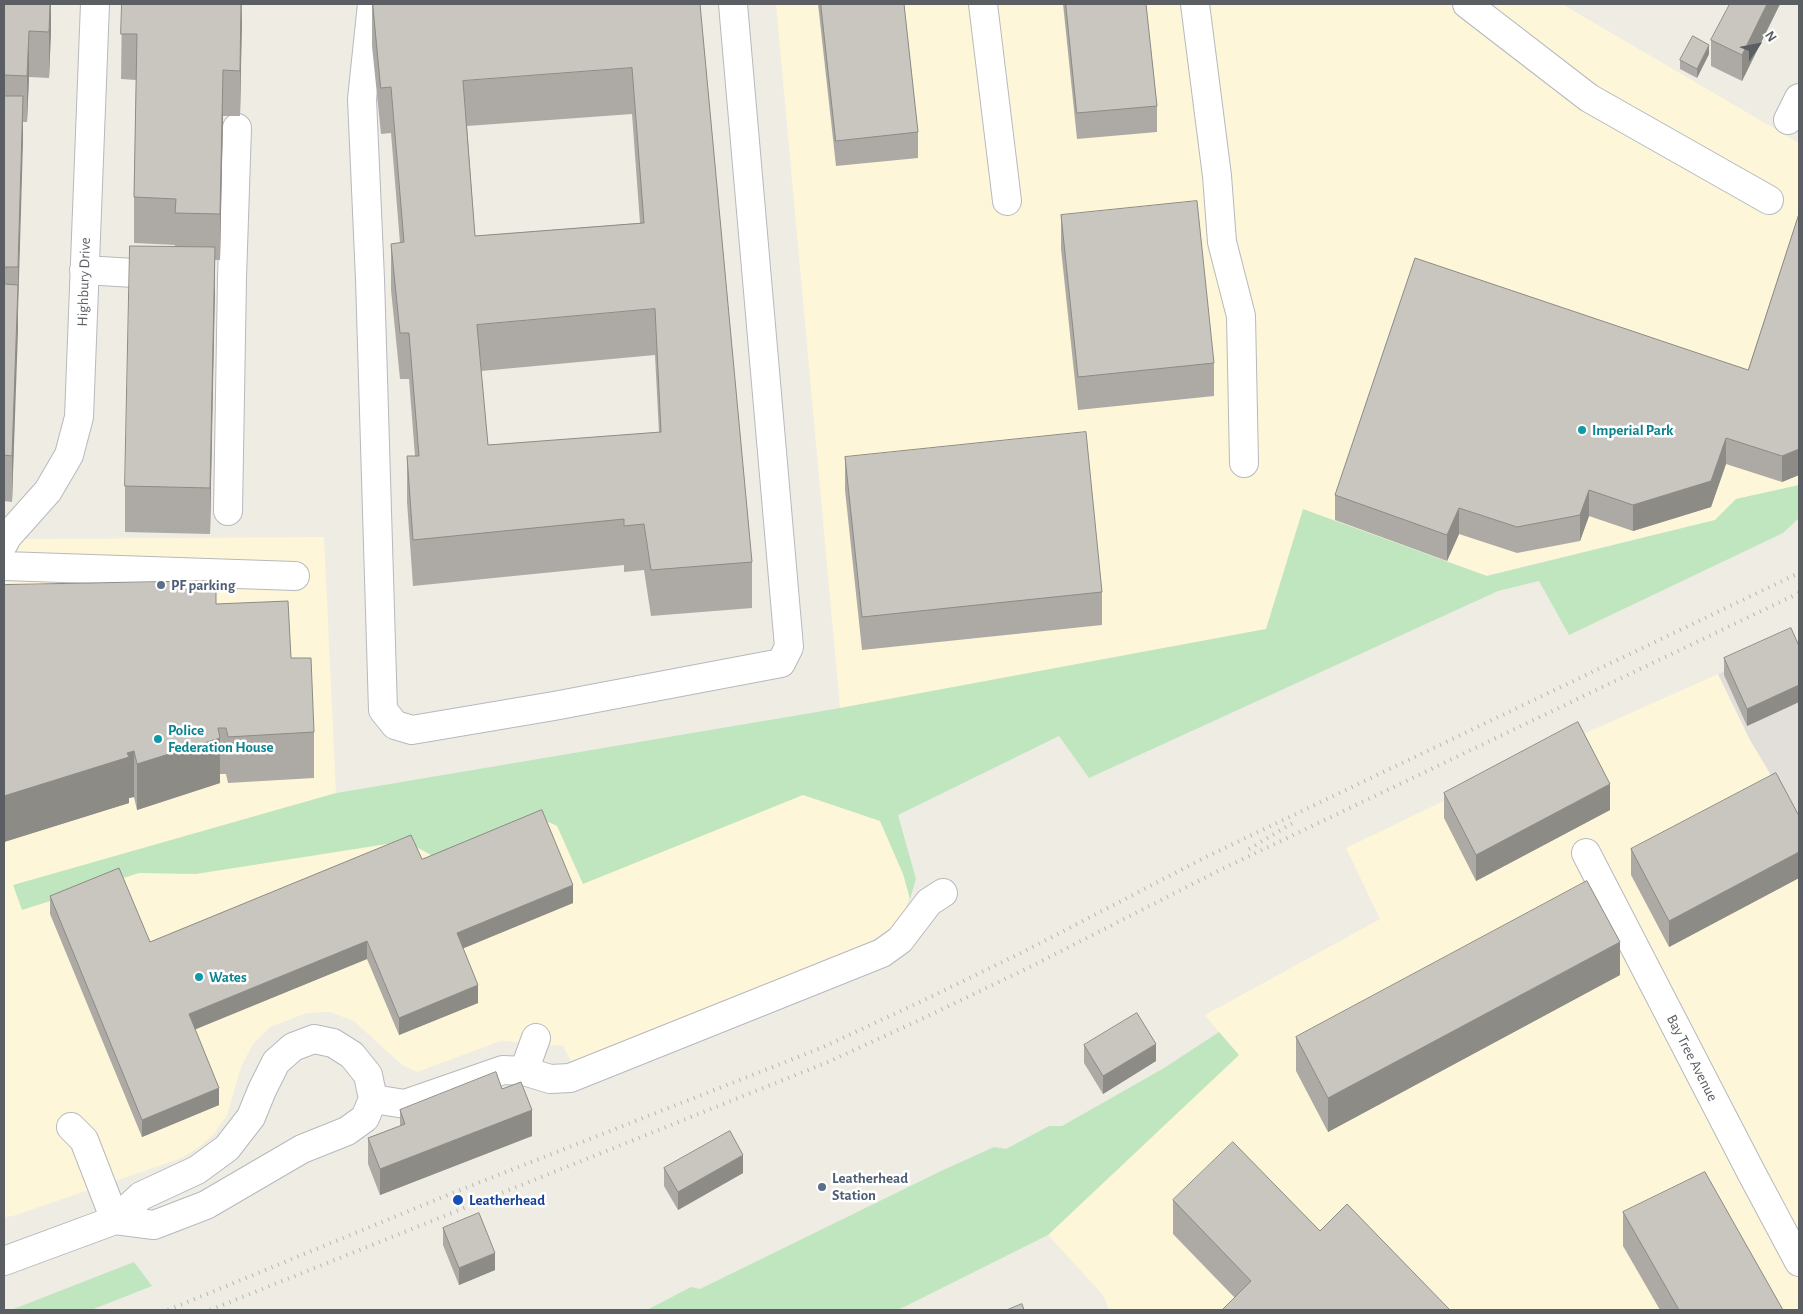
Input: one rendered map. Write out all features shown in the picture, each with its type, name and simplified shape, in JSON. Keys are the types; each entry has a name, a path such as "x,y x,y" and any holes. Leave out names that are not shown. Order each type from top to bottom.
{"street":[{"name":"Highbury Drive","path":"5,540 48,491 69,455 79,417 95,4"},
{"path":"372,4 362,99 371,288 384,710 395,725 412,730 554,706 781,663 789,647 733,4"},
{"path":"983,4 1007,201"},
{"path":"1195,4 1217,176 1222,242 1241,316 1244,463"},
{"path":"1467,4 1589,98 1769,200"},
{"path":"228,511 237,128"},
{"path":"84,270 232,278"},
{"path":"4,566 295,576"},
{"name":"Bay Tree Avenue","path":"1586,853 1799,1262"},
{"path":"373,1099 405,1104 503,1070 524,1071 550,1079 570,1078 882,952 900,940 929,902 943,893"},
{"path":"524,1071 536,1038"},
{"path":"5,1260 115,1220 141,1196 197,1170 227,1148 251,1117 276,1062 293,1047 314,1040 333,1043 352,1055 368,1074 373,1099 365,1118 347,1131 302,1149 206,1205 154,1225 115,1220"},
{"path":"71,1127 84,1140 115,1220"}],"shaded area":[{"path":"776,4 1562,4 1799,143 1799,485 1736,499 1715,520 1266,629 841,708 916,879 904,913 891,928 869,942 572,1063 563,1046 501,1041 417,1072 402,1065 354,1021 330,1012 307,1013 270,1027 253,1044 241,1067 227,1115 214,1134 198,1148 179,1159 13,1216 4,1217 4,532 27,539 324,537 336,793 840,708"},
{"path":"1799,642 1799,822 1750,740 1718,674"},
{"path":"1718,674 1750,740 1799,822 1799,1310 1109,1310 1103,1295 1048,1235 1238,1056 1205,1015 1380,919 1346,848 1570,740"}],"green space":[{"path":"1799,485 1799,518 1783,533 1569,635 1539,581 1498,591 1089,778 1059,736 898,815 916,879 910,899 903,874 880,821 803,795 583,884 557,826 544,820 438,859 406,841 196,874 139,873 22,910 13,885 336,793 840,708 1266,629 1303,509 1487,576 1715,520 1736,499"},
{"path":"1219,1032 1239,1055 1048,1235 904,1307 897,1310 647,1310 691,1287 700,1289 994,1147 1006,1149 1049,1126 1062,1126 1164,1068"},
{"path":"134,1262 152,1286 91,1310 11,1310"}],"building":[{"path":"4,4 50,4 49,32 29,31 27,76 4,75"},
{"path":"122,4 241,4 240,71 223,70 220,214 175,213 176,199 134,197 137,34 121,34"},
{"path":"373,4 700,4 752,562 651,570 644,524 624,526 624,519 413,540 407,456 419,456 409,333 400,333 391,244 404,242 391,87 381,88","holes":["632,68 644,223 475,236 463,81","655,309 661,432 488,445 477,325"]},
{"path":"821,4 904,4 918,132 836,141"},
{"path":"1066,4 1146,4 1157,106 1077,113"},
{"path":"1730,4 1767,4 1742,55 1711,40"},
{"path":"1693,36 1709,45 1697,69 1680,60"},
{"path":"4,96 23,96 18,267 4,267"},
{"path":"1197,201 1214,363 1078,377 1061,215"},
{"name":"Imperial Park","path":"1799,214 1799,449 1782,456 1726,438 1711,481 1633,505 1589,490 1580,515 1517,527 1459,508 1447,535 1335,495 1415,258 1748,370"},
{"path":"130,246 215,247 210,488 125,486"},
{"path":"4,284 18,285 12,456 4,455"},
{"path":"1086,432 1102,592 862,617 845,457"},
{"name":"Police Federation House","path":"216,581 216,604 288,601 291,658 311,658 314,732 228,737 226,728 218,728 220,738 137,764 134,751 127,753 129,757 4,796 4,585"},
{"path":"1791,628 1799,646 1799,685 1747,709 1724,658"},
{"path":"1578,722 1610,784 1476,855 1444,793"},
{"path":"1776,773 1799,816 1799,852 1669,921 1631,849"},
{"name":"Wates","path":"542,810 573,885 457,933 478,985 399,1018 367,941 189,1014 219,1088 142,1120 50,896 119,868 150,942 411,835 422,859"},
{"path":"1587,881 1620,942 1328,1098 1296,1037"},
{"path":"1137,1013 1156,1044 1103,1076 1084,1045"},
{"path":"496,1072 502,1089 521,1082 532,1110 380,1169 368,1138 405,1124 400,1110"},
{"path":"730,1131 743,1155 678,1192 664,1168"},
{"path":"1233,1142 1320,1231 1347,1204 1450,1310 1222,1310 1251,1281 1173,1200"},
{"path":"1705,1172 1783,1310 1679,1310 1623,1212"},
{"path":"479,1213 495,1253 459,1268 443,1228"},
{"path":"1022,1304 1024,1310 1007,1310"}],"railway":[{"path":"168,1310 455,1192 821,1048 1021,953 1208,856 1799,573"},
{"path":"210,1310 828,1062 1030,967 1216,872 1799,593"},
{"path":"1249,849 1296,821"}],"place":[{"name":"Imperial Park","path":"1582,430"},
{"name":"PF parking","path":"161,585"},
{"name":"Police Federation House","path":"158,739"},
{"name":"Wates","path":"199,977"},
{"name":"Leatherhead Station","path":"822,1187"},
{"name":"Leatherhead","path":"458,1200"}]}
